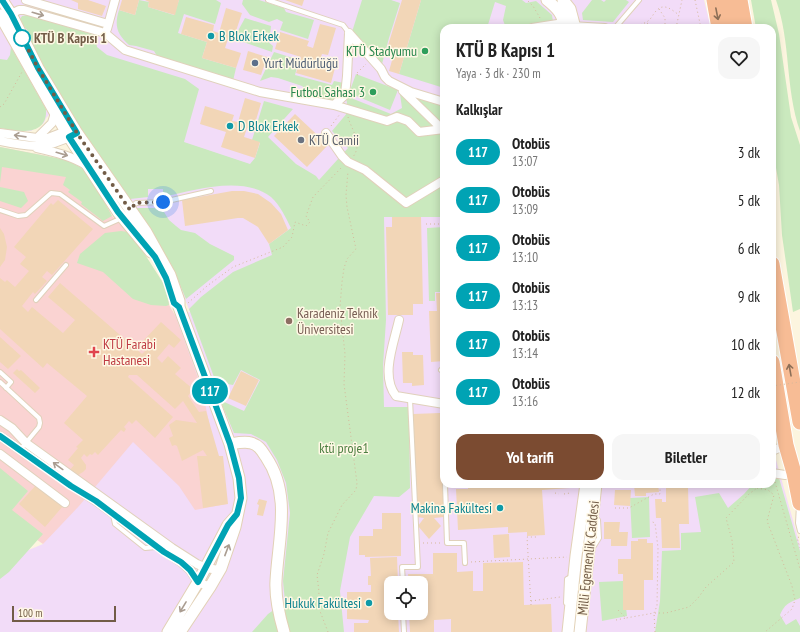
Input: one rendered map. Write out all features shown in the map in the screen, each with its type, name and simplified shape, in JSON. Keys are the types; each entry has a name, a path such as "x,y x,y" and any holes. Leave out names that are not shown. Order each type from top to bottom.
{"highway":[{"path":"714,0 719,24"},
{"path":"728,0 733,24"},
{"path":"740,0 744,24"},
{"path":"776,287 800,422"},
{"path":"776,411 779,448 794,473 800,501"}],"street":[{"path":"26,0 108,24"},
{"path":"105,33 115,0"},
{"path":"547,0 557,8 567,24"},
{"path":"563,0 570,9 568,24"},
{"path":"4,2 4,16 26,62 55,113 71,132 127,214 155,257 166,278 174,303 179,307 230,444 239,478 241,498 235,527 219,570 210,587 180,632"},
{"path":"4,16 24,10 105,33 125,50 260,92 334,105 387,121 397,116 408,121 419,132 440,130"},
{"path":"4,16 38,68 89,167 127,214"},
{"path":"348,33 372,58 389,81 411,92 440,101"},
{"path":"334,105 345,95 348,33"},
{"path":"400,87 440,127"},
{"path":"37,138 52,123 55,113"},
{"path":"0,133 48,138 71,132"},
{"path":"33,147 51,144 71,132"},
{"path":"326,133 348,162 365,170 406,203 440,182"},
{"path":"0,142 33,147 65,155 77,159 89,167"},
{"path":"399,320 390,358 389,379 391,390 396,396 440,403"},
{"path":"0,420 12,428 23,447 113,515 181,562 190,570 198,582 210,587"},
{"path":"0,436 23,447 197,564 206,568 219,570"},
{"path":"230,444 249,442 258,446 271,464 276,476 282,506 282,527 276,582 276,598 284,632"},
{"path":"0,454 65,503"},
{"path":"776,474 785,475 794,473"},
{"name":"Milli Egemenlik Caddesi","path":"568,632 585,488"},
{"name":"Milli Egemenlik Caddesi","path":"580,632 593,515 600,488"},
{"path":"168,632 206,568 228,525 237,514"}],"lane":[{"path":"268,0 343,25 348,33"},
{"path":"618,24 639,0"},
{"path":"0,210 18,216 26,214 51,193 60,194 104,226 127,214 136,203 163,202 211,192"},
{"path":"36,300 66,266"},
{"path":"0,372 11,382 6,388"},
{"path":"0,382 40,418 39,426 23,447"},
{"path":"403,576 402,567 418,567 410,399"},
{"path":"445,488 447,542 464,543 465,562"},
{"path":"800,501 798,522 800,531"},
{"name":"Milli Egemenlik Caddesi","path":"570,611 566,604 567,579 574,576"},
{"path":"403,620 404,632"}],"path":[{"path":"677,24 682,0"},
{"path":"695,0 700,24"},
{"path":"528,1 533,6 543,24"},
{"path":"641,24 646,23 659,8 665,6 679,14"},
{"path":"659,8 665,18 665,24"},
{"path":"358,75 356,74 372,58"},
{"path":"0,107 4,104 26,62"},
{"path":"326,133 346,108"},
{"path":"179,307 189,303 233,267 283,247 292,237 295,222 306,226 310,222 306,216 313,197 348,162 357,150 358,144 348,119 346,108"},
{"path":"328,632 318,606 319,592 317,575 324,554 328,532 342,505 356,490 358,483 344,384 345,354 340,307 344,268 347,259 356,249 347,207 346,196 348,162"},
{"path":"426,224 440,224"},
{"path":"776,385 800,382"},
{"path":"776,487 800,570"},
{"path":"615,508 629,508 654,494 660,494 660,488"},
{"path":"616,620 666,613 689,607 706,587 734,562 732,540 726,518 749,494 757,488 768,490 774,495 767,521 792,586 795,600 792,609 765,632"},
{"path":"555,493 559,494"},
{"path":"564,494 570,493"},
{"path":"650,522 655,523 658,548 657,606 654,614 655,632"},
{"path":"531,605 527,537 536,537"},
{"path":"798,538 800,548"},
{"path":"418,543 447,542"},
{"path":"465,562 576,556"},
{"path":"531,601 566,596"},
{"path":"618,610 626,618"}],"shaded area":[{"name":"Karadeniz Teknik Üniversitesi","path":"0,0 704,0 710,24 440,24 440,488 776,488 776,460 800,545 800,632 0,632 0,562 43,544 171,315 190,312 172,266 145,220 106,166 63,101 46,118 44,123 31,131 0,128"},
{"name":"KTÜ Farabi Hastanesi","path":"0,147 47,156 80,167 95,185 112,216 128,232 167,289 169,305 175,315 202,389 226,504 195,510 179,486 133,442 79,506 43,544 0,514"}],"green space":[{"path":"139,0 149,2 148,7 174,15 179,0 216,0 221,3 215,24 184,14 178,33 207,42 202,58 236,68 233,81 157,56 154,51 129,45 119,33 117,21 119,10 135,15"},
{"path":"243,0 259,0 284,8 286,12 314,20 308,39 280,30 283,22 277,19 269,22 250,15 242,4"},
{"path":"362,0 391,0 400,3 382,64 352,32"},
{"name":"KTÜ Stadyumu","path":"421,0 522,0 526,3 536,1 552,15 553,24 504,24 503,20 506,6 495,2 488,24 440,24 440,87 399,74"},
{"path":"592,0 601,0 604,2 606,0 626,0 629,2 613,22 583,20 582,13"},
{"path":"751,0 771,0 779,34 791,117 800,145 800,309 793,312 782,235 779,185 776,168 776,24 755,24"},
{"path":"776,0 800,0 800,131 792,98 784,32"},
{"name":"ktü proje1","path":"28,15 95,35 97,47 107,55 185,79 199,89 184,142 250,164 255,158 260,143 252,140 264,101 293,109 268,137 296,164 316,176 319,180 348,148 332,131 348,112 346,96 391,114 402,108 400,94 426,117 440,133 440,217 384,217 386,320 383,366 384,407 409,407 410,488 399,497 374,496 350,537 340,591 344,632 252,632 268,614 285,602 283,581 290,513 286,483 277,460 266,442 251,434 234,433 220,400 244,411 260,380 241,370 233,385 222,383 218,388 189,309 201,297 233,272 272,255 269,244 291,228 287,220 271,197 260,190 233,185 203,188 163,197 163,189 148,189 148,197 130,199 81,131 33,49 32,41 20,19 22,16"},
{"path":"245,18 271,26 270,36 267,41 273,46 272,52 235,39"},
{"path":"11,47 46,109 45,118 42,124 37,128 30,130 15,131 0,128 0,59 7,60 10,55"},
{"path":"274,52 299,60 295,75 332,85 334,81 344,83 343,93 333,102 309,97 307,90 302,86 278,78 271,77 260,81"},
{"name":"Futbol Sahası 3","path":"356,74 398,90 390,110 349,93"},
{"path":"412,95 440,104 440,123"},
{"path":"0,147 67,160 80,167 85,171 95,185 112,216 103,221 81,204 82,202 68,192 70,190 63,185 66,177 2,167 0,183"},
{"path":"0,187 24,192 28,201 21,208 0,201"},
{"path":"136,208 155,208 164,212 169,220 181,230 195,233 210,244 234,256 234,260 186,299 172,266"},
{"path":"440,227 440,292 435,292 435,301 429,301 427,228"},
{"path":"121,231 128,232 137,242 167,289 169,305 151,305 133,299 103,272 77,263 80,254 105,233"},
{"path":"0,468 28,491 12,510 43,534 9,572 0,579"},
{"path":"776,478 779,478 800,551 800,598 787,604 780,615 786,625 796,619 800,626 800,632 655,632 660,601 662,551 681,550 681,533 701,532 695,497 719,493 728,508 749,488 776,488"},
{"path":"649,497 650,537 632,538 630,498"},
{"path":"623,581 627,616 602,621 599,582"}],"building":[{"path":"71,0 88,0 106,6 102,16 78,9 78,3"},
{"path":"122,0 139,0 135,15 119,10"},
{"path":"145,0 179,0 175,15 148,7 149,2"},
{"path":"285,0 304,0 302,6"},
{"path":"402,0 421,0 399,74 389,71 393,57 385,55"},
{"name":"B Blok Erkek","path":"226,8 242,13 233,40 228,39 225,48 241,53 236,68 202,58 207,42 181,34 186,17 214,25 213,31 219,33"},
{"path":"320,24 336,28 328,55 322,54 319,63 335,68 331,83 296,73 301,57 275,49 280,32 309,41 307,46 313,48"},
{"name":"Yurt Müdürlüğü","path":"248,51 267,57 261,75 243,70"},
{"name":"D Blok Erkek","path":"245,98 261,103 253,130 247,128 244,137 260,142 255,158 221,147 226,132 200,124 205,106 234,115 232,121 238,122"},
{"name":"KTÜ Camii","path":"295,114 328,145 307,167 274,136"},
{"path":"232,191 244,191 258,194 271,203 281,214 288,230 269,244 258,227 243,218 185,226 182,200"},
{"path":"58,200 93,229 52,275 47,271 42,277 47,281 35,294 33,292 22,306 28,312 32,307 63,333 75,320 48,297 60,283 142,354 150,346 143,341 161,322 181,340 174,348 169,344 157,358 162,363 168,356 181,368 175,374 193,389 188,396 199,412 206,411 219,456 223,456 228,504 203,508 197,456 207,456 203,450 182,461 177,446 172,446 169,438 173,436 169,425 176,420 197,423 183,401 175,409 137,375 129,375 128,377 173,417 155,438 136,420 132,424 129,421 124,427 126,429 124,432 121,430 98,455 95,452 87,457 84,454 81,458 86,465 86,469 83,472 78,475 69,471 74,465 68,460 78,448 76,447 83,440 64,423 87,396 47,363 43,368 0,329 0,278 5,282 7,280 15,287 29,271 20,264 26,257 14,247 51,203 53,205"},
{"path":"392,217 421,217 423,304 413,304 413,315 388,315 386,227 392,227"},
{"path":"0,228 4,234 7,247 5,260 0,267"},
{"path":"436,293 440,293 440,361 431,362 429,311 437,311"},
{"path":"0,337 21,356 8,369 0,362"},
{"path":"402,352 413,352 413,355 423,355 424,385 412,386 412,383 403,383"},
{"path":"17,369 19,371 21,370 40,388 35,393 13,373"},
{"path":"241,371 259,380 246,406 228,398"},
{"path":"440,413 440,488 443,488 444,517 434,518 441,526 429,539 418,526 424,518 417,517 413,414"},
{"path":"37,484 63,506 45,527 19,504"},
{"name":"Makina Fakültesi","path":"570,488 542,490 545,535 527,536 527,532 508,533 508,527 458,530 456,489"},
{"path":"634,488 658,488 659,492 646,493 646,496 635,496"},
{"path":"666,488 688,488 689,524 679,524 680,548 662,548 661,518 656,518 655,499 662,499 662,502 666,502"},
{"path":"615,490 631,490 630,506 614,505"},
{"path":"259,499 267,501 263,516 257,515 259,505 257,504"},
{"path":"382,513 401,513 401,556 365,557 365,555 359,555 359,536 373,536 373,529 382,529"},
{"path":"604,522 620,522 619,532 628,532 627,546 611,546 611,539 604,539"},
{"path":"509,534 510,557 494,558 493,535"},
{"path":"638,539 647,539 647,543 653,543 653,580 644,580 644,610 623,610 623,574 618,574 618,559 631,559 631,541 638,541"},
{"path":"433,553 457,553 457,572 473,571 473,591 483,591 483,563 523,562 524,605 551,604 552,632 451,632 451,619 434,620 434,632 410,632 409,620 428,620 428,576 408,576 408,574 433,574"},
{"name":"Hukuk Fakültesi","path":"397,557 398,576 384,576 384,620 398,620 399,632 354,632 354,623 368,623 369,620 347,619 347,592 371,592 371,585 368,585 368,576 371,576 370,558"}],"bus line":[{"name":"117","path":"0,436 71,486 96,501 164,552 181,562 190,570 198,582 228,525 237,514 241,498 239,478 230,444 179,307 174,303 166,278 155,257 118,212 69,137 77,133 38,68 11,14 2,0"}],"place":[{"name":"B Blok Erkek","path":"211,36"},
{"name":"KTÜ B Kapısı 1","path":"22,38"},
{"name":"KTÜ Stadyumu","path":"425,51"},
{"name":"Yurt Müdürlüğü","path":"255,63"},
{"name":"Futbol Sahası 3","path":"373,92"},
{"name":"D Blok Erkek","path":"230,126"},
{"name":"KTÜ Camii","path":"301,140"},
{"name":"Karadeniz Teknik Üniversitesi","path":"289,321"},
{"name":"KTÜ Farabi Hastanesi","path":"94,352"},
{"name":"Makina Fakültesi","path":"500,508"},
{"name":"Hukuk Fakültesi","path":"369,603"}],"route":[{"path":"22,38 77,133 130,210 136,203 163,202"}]}
